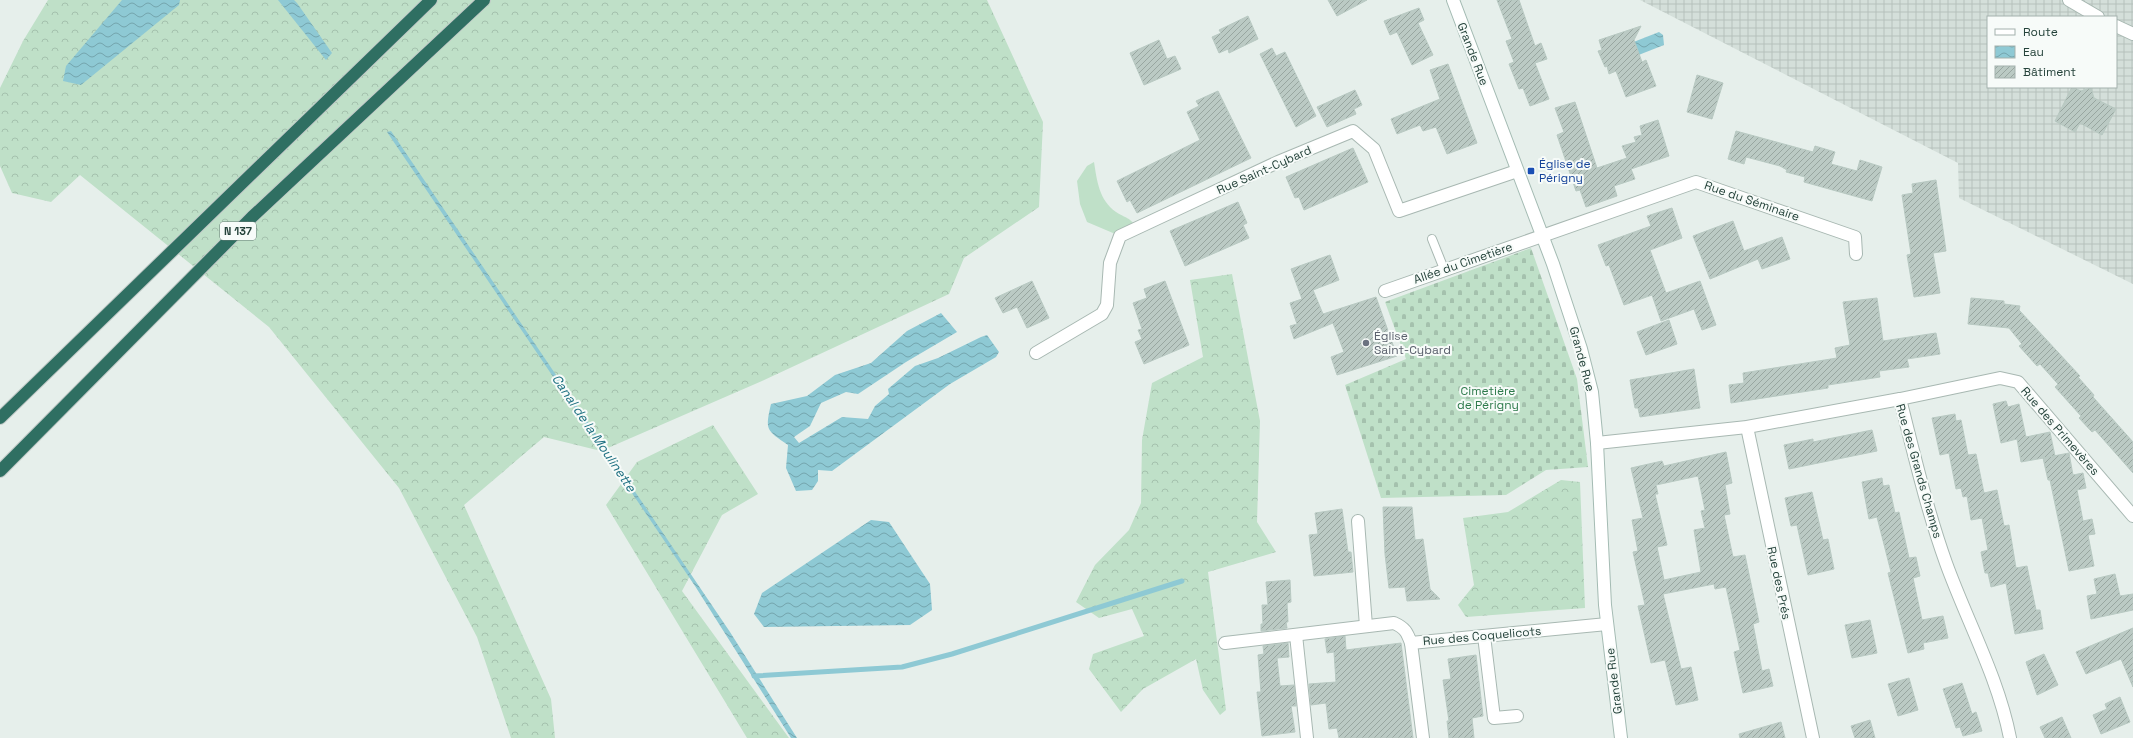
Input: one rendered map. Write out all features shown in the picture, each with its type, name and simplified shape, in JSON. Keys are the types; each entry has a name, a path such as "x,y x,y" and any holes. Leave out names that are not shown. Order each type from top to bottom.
{"highway":[{"name":"N 137","path":"0,418 431,0"},
{"name":"N 137","path":"0,471 252,217 484,0"}],"street":[{"name":"Grande Rue","path":"1453,0 1542,236 1581,349 1592,392 1597,443 1607,624 1621,738"},
{"path":"2069,0 2096,16"},
{"path":"2117,26 2133,34"},
{"name":"Rue Saint-Cybard","path":"1036,353 1102,314 1108,306 1110,263 1120,236 1278,162 1353,131 1374,149 1399,211 1517,170"},
{"name":"Rue du Séminaire","path":"1542,236 1696,182 1855,237 1856,254"},
{"name":"Allée du Cimetière","path":"1385,291 1444,269 1542,236"},
{"name":"Rue des Primevères","path":"1900,399 2000,378 2018,382 2133,516"},
{"name":"Rue des Grands Champs","path":"1597,443 1747,427 1900,399 1946,563 1979,643 2007,722 2010,738"},
{"name":"Rue des Prés","path":"1747,427 1814,738"},
{"path":"1358,521 1366,626"},
{"name":"Rue des Coquelicots","path":"1225,643 1394,623 1402,626 1407,632 1411,643 1607,624"},
{"path":"1296,635 1307,738"},
{"path":"1484,636 1494,718 1517,716"},
{"path":"1411,643 1423,738"}],"lane":[{"path":"1432,239 1444,269"}],"shaded area":[{"path":"1640,0 2133,0 2133,284 1959,198 1958,163"}],"green space":[{"path":"48,0 987,0 1043,122 1039,207 964,258 949,294 762,381 601,451 544,437 464,505 551,699 555,738 511,738 477,637 399,488 269,327 80,175 51,202 12,193 0,166 0,88 23,41"},
{"path":"1094,162 1100,190 1106,202 1116,212 1130,220 1138,228 1120,236 1087,222 1080,204 1077,181 1087,166"},
{"name":"Cimetière de Périgny","path":"1531,248 1577,379 1588,467 1546,470 1506,495 1381,498 1345,385 1406,359 1385,302"},
{"path":"1232,274 1260,421 1257,522 1276,552 1208,572 1226,710 1220,715 1203,690 1196,659 1143,689 1121,712 1089,669 1093,654 1144,636 1132,609 1099,618 1076,602 1095,565 1129,530 1141,503 1142,440 1152,383 1203,357 1190,280"},
{"path":"713,425 758,494 722,515 682,591 789,738 747,738 606,505 637,462"},
{"path":"1561,480 1580,482 1585,608 1466,617 1458,605 1474,585 1463,518 1508,512"}],"water":[{"path":"122,0 180,0 179,5 81,85 63,81 66,66"},
{"path":"278,0 294,0 297,3 332,53 326,60"},
{"path":"1659,32 1663,35 1664,45 1636,56 1631,43"},
{"name":"Canal de la Moulinette","path":"391,131 730,632 797,738 791,738 695,586 387,132"},
{"path":"941,313 957,332 906,362 858,394 846,392 821,403 810,426 794,437 799,443 842,417 868,419 875,406 889,394 888,389 915,366 938,358 981,337 987,335 999,352 996,357 950,384 832,471 818,470 818,481 812,490 796,491 786,468 788,445 775,436 769,429 768,419 771,404 807,396 835,375 871,363 907,331"},
{"path":"871,520 889,522 930,584 932,610 910,625 764,627 754,614 762,593"}],"building":[{"path":"1328,0 1367,0 1337,16"},
{"path":"1497,0 1519,0 1535,46 1541,43 1547,59 1535,63 1549,99 1530,106 1523,88 1519,89 1509,64 1514,62 1506,41 1512,39"},
{"path":"1419,8 1424,20 1418,23 1433,55 1412,65 1397,32 1390,35 1384,21"},
{"path":"1248,16 1258,39 1229,53 1228,49 1219,53 1212,37 1221,33 1219,30"},
{"path":"1641,26 1634,40 1642,62 1646,60 1656,86 1626,97 1616,71 1609,74 1607,66 1605,67 1598,51 1602,50 1599,40"},
{"path":"1159,40 1167,59 1175,56 1181,69 1144,85 1130,53"},
{"path":"1272,48 1276,56 1285,52 1316,116 1296,127 1260,54"},
{"path":"1448,64 1477,143 1447,154 1436,127 1423,131 1420,125 1397,134 1391,119 1440,99 1430,70"},
{"path":"1697,75 1723,83 1712,119 1687,112"},
{"path":"2072,88 2081,91 2091,88 2094,98 2116,109 2102,135 2080,123 2075,132 2055,121"},
{"path":"1355,90 1362,105 1354,109 1356,114 1327,127 1317,107"},
{"path":"1218,91 1251,158 1137,213 1130,200 1127,202 1117,181 1200,140 1187,112 1199,106 1196,101"},
{"path":"1575,102 1597,168 1627,158 1622,146 1636,142 1634,137 1642,135 1640,126 1658,120 1669,156 1631,169 1635,179 1614,186 1617,196 1586,207 1580,190 1576,191 1557,135 1564,132 1555,108"},
{"path":"1736,131 1813,152 1815,146 1835,152 1831,164 1857,171 1860,160 1882,167 1872,201 1804,182 1805,177 1786,172 1787,170 1780,166 1746,157 1744,164 1728,159"},
{"path":"1353,148 1368,182 1304,210 1299,197 1295,198 1286,177"},
{"path":"1936,180 1946,251 1933,253 1940,293 1914,297 1907,255 1911,254 1902,195 1913,193 1912,184"},
{"path":"1238,202 1247,223 1243,225 1249,238 1185,266 1170,231"},
{"path":"1672,208 1682,238 1650,250 1666,293 1700,281 1716,325 1702,330 1694,309 1661,321 1652,295 1624,305 1609,265 1606,266 1598,245 1651,226 1647,216"},
{"path":"1733,221 1744,251 1782,237 1790,259 1762,269 1758,259 1710,279 1693,236"},
{"path":"1330,255 1339,280 1313,290 1323,314 1376,297 1397,356 1337,375 1331,357 1344,352 1333,323 1294,339 1290,326 1297,324 1290,303 1302,299 1291,269"},
{"path":"1032,281 1049,318 1027,328 1017,307 1003,313 995,298"},
{"path":"1165,281 1189,345 1144,364 1135,342 1142,339 1138,330 1142,329 1133,303 1147,298 1144,289"},
{"path":"1877,298 1883,341 1936,333 1940,354 1907,359 1909,367 1879,371 1880,377 1828,385 1828,388 1731,403 1729,385 1744,383 1743,373 1837,358 1835,348 1850,345 1843,302"},
{"path":"1971,298 2004,301 2004,304 2020,306 2019,310 2080,376 2078,377 2094,395 2093,397 2133,442 2133,473 2095,430 2092,432 2079,418 2081,416 2055,387 2058,384 2040,364 2037,366 2019,346 2022,344 2009,328 1968,324"},
{"path":"1669,320 1677,344 1646,355 1637,332"},
{"path":"1694,369 1700,408 1640,417 1638,408 1635,408 1630,380"},
{"path":"2006,401 2008,407 2019,404 2026,437 2050,432 2055,456 2021,462 2017,439 2001,443 1993,404"},
{"path":"1955,414 1956,421 1961,420 1968,455 1976,454 1984,493 1997,490 2004,526 2009,525 2016,568 2027,566 2036,610 2040,610 2043,629 2015,634 2006,583 1991,587 1988,573 1985,573 1981,552 1988,550 1982,518 1971,520 1967,496 1963,497 1961,488 1956,489 1949,453 1940,455 1932,418"},
{"path":"1872,430 1877,451 1789,469 1784,445 1813,439 1813,442"},
{"path":"1726,452 1732,483 1725,485 1730,514 1724,515 1733,557 1745,555 1759,622 1753,624 1762,671 1769,669 1773,686 1743,693 1734,652 1740,650 1726,587 1715,589 1714,584 1663,594 1681,669 1691,667 1698,700 1676,705 1665,660 1651,663 1638,606 1645,605 1633,552 1638,551 1632,520 1643,518 1631,468 1662,461 1664,466","holes":["1698,476 1705,510 1701,511 1705,528 1694,530 1701,572 1664,580 1657,547 1667,545 1655,494 1658,494 1656,485"]},
{"path":"2069,453 2073,475 2083,473 2086,488 2077,490 2083,521 2092,519 2095,534 2088,535 2094,566 2069,571 2050,480 2048,480 2043,458"},
{"path":"1882,478 1883,486 1889,485 1895,513 1899,512 1909,558 1916,557 1920,576 1913,578 1922,620 1943,616 1948,638 1923,643 1924,649 1908,653 1888,573 1891,572 1877,517 1869,519 1862,482"},
{"path":"1812,492 1823,540 1828,539 1834,569 1808,575 1797,525 1791,526 1785,498"},
{"path":"1383,507 1412,507 1415,540 1423,539 1430,589 1440,599 1407,601 1405,587 1389,588 1385,554"},
{"path":"1342,509 1348,552 1351,552 1353,572 1314,576 1309,535 1318,534 1315,513"},
{"path":"2115,574 2120,596 2133,594 2133,610 2091,619 2087,596 2097,594 2094,579"},
{"path":"1290,580 1291,602 1287,603 1287,628 1261,631 1261,624 1263,624 1262,605 1268,605 1266,582"},
{"path":"1870,620 1877,653 1852,658 1845,625"},
{"path":"2133,628 2133,687 2121,659 2086,674 2076,652"},
{"path":"1345,636 1346,650 1401,643 1413,738 1339,738 1337,728 1329,729 1326,703 1311,705 1309,684 1336,682 1334,652 1327,653 1325,639"},
{"path":"1288,643 1289,657 1277,658 1280,686 1294,685 1296,706 1291,706 1295,732 1262,736 1257,692 1261,692 1258,655 1264,654 1263,646"},
{"path":"2044,654 2058,685 2037,695 2026,662"},
{"path":"1476,655 1483,716 1472,718 1474,738 1449,738 1447,721 1449,721 1443,680 1451,679 1448,659"},
{"path":"1909,678 1918,710 1898,716 1888,684"},
{"path":"1962,683 1972,714 1976,712 1982,731 1963,736 1960,727 1956,728 1943,689"},
{"path":"2120,697 2130,722 2101,734 2093,715 2107,709 2105,704"},
{"path":"2062,717 2071,738 2045,738 2040,727"},
{"path":"1870,720 1875,738 1855,738 1851,726"},
{"path":"1781,722 1785,738 1740,738 1739,734"}],"waterway":[{"path":"754,676 902,667 952,654 1182,581"}],"place":[{"name":"Église de Périgny","path":"1531,171"},
{"name":"Église Saint-Cybard","path":"1366,343"}]}
